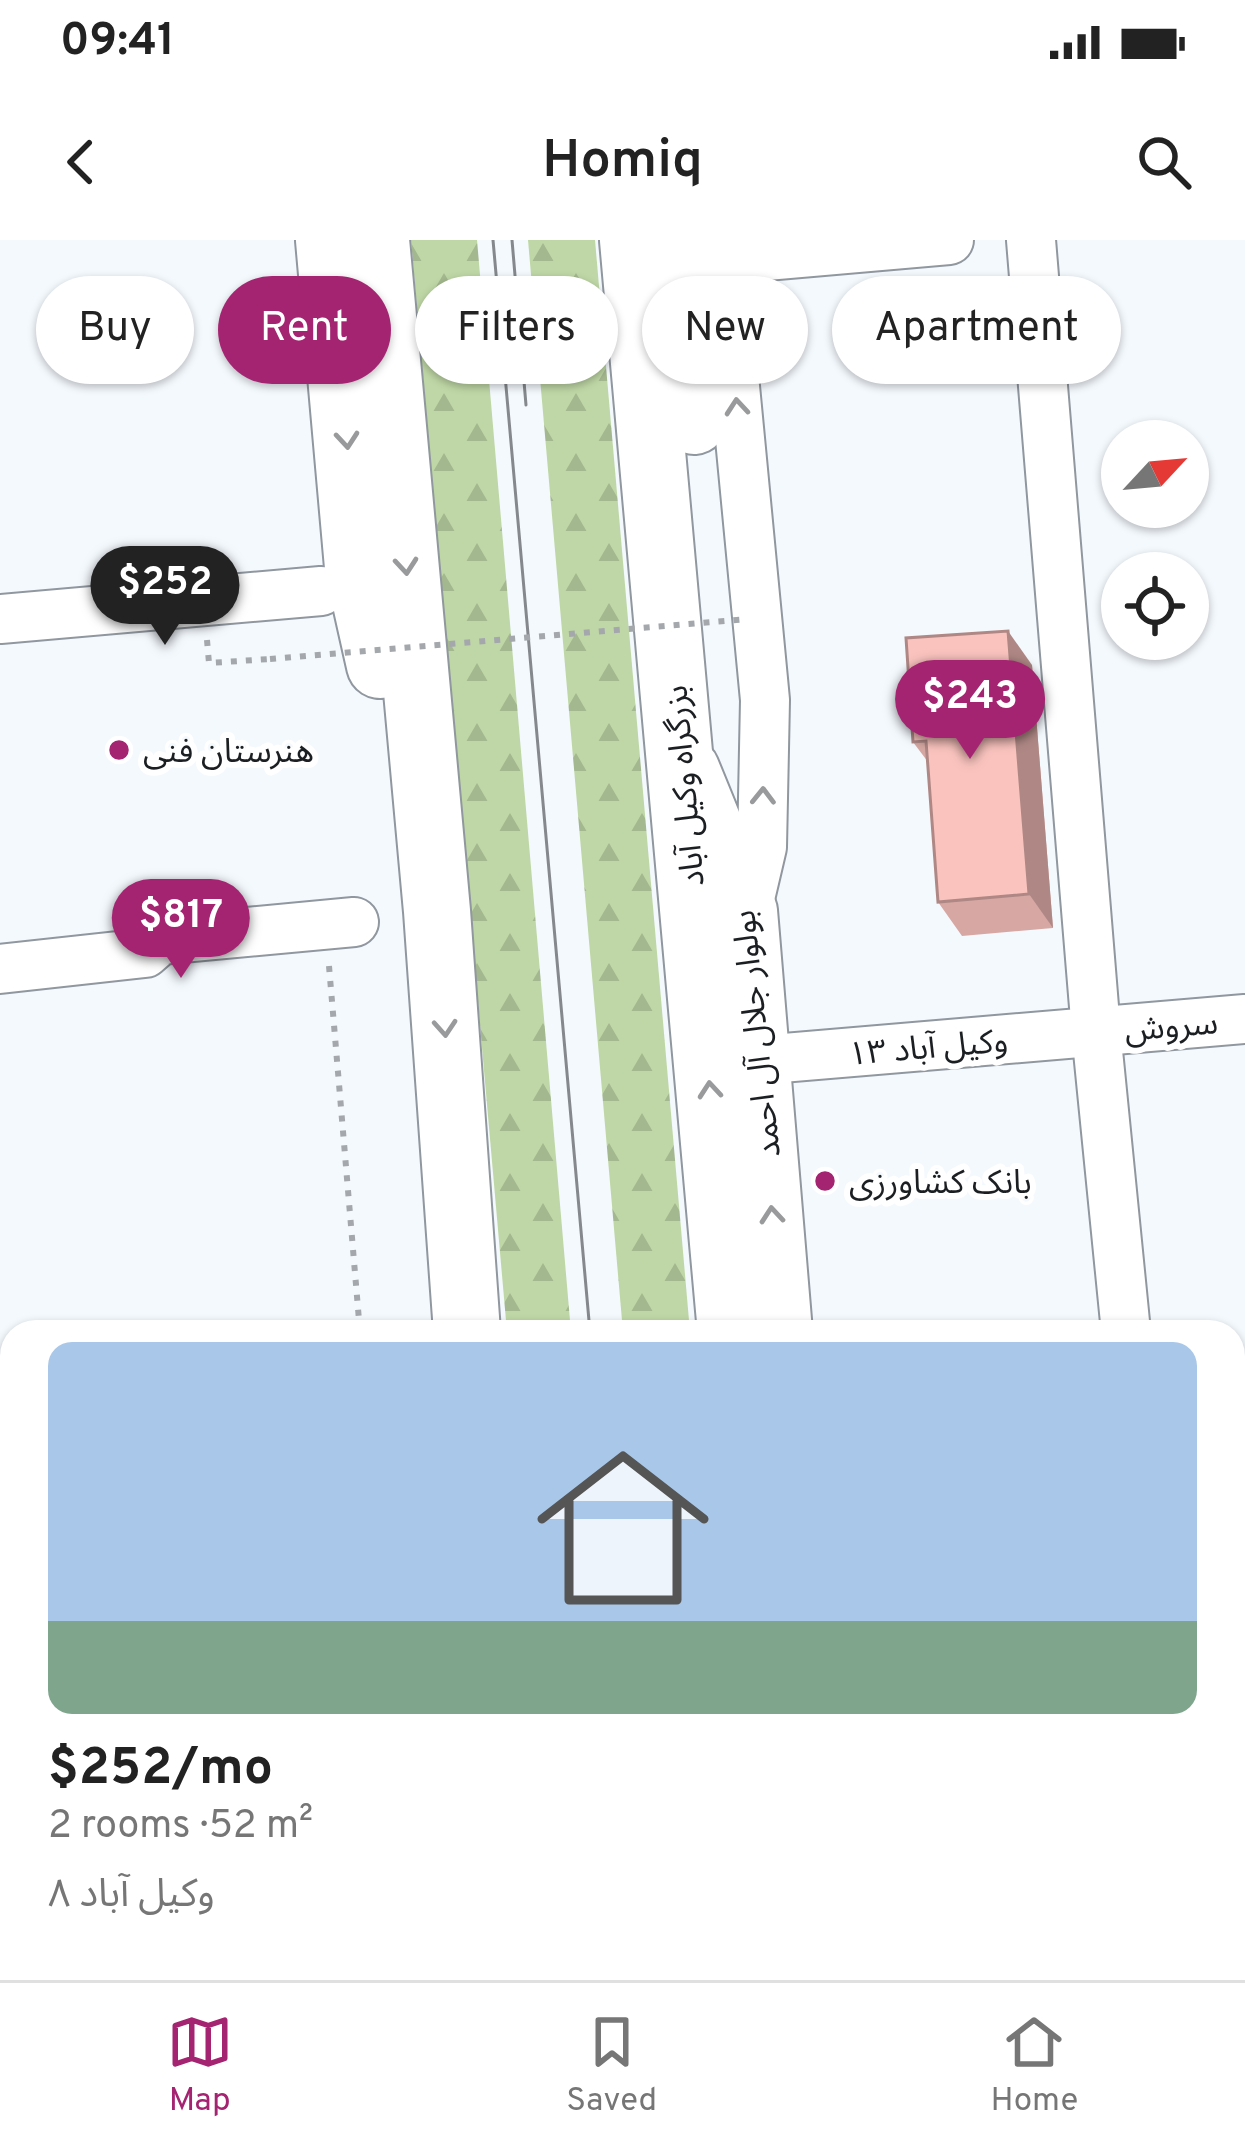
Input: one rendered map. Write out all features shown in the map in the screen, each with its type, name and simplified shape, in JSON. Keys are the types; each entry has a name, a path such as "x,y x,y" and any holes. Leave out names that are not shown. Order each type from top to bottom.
{"highway":[{"path":"329,240 358,567 436,911"},
{"path":"376,240 436,911 466,1320"},
{"name":"بزرگراه وکیل آباد","path":"633,240 729,1320"},
{"path":"680,747 703,537 708,247"}],"main road":[{"name":"بولوار جلال آل احمد","path":"680,747 747,911 781,1320"}],"street":[{"path":"747,911 762,847 765,700 708,247 949,240"},
{"path":"1031,240 1096,1031 1125,1320"},
{"path":"0,620 321,591"},
{"path":"0,969 145,953 160,940 340,924"},
{"name":"سروش","path":"1096,1031 1245,1019"},
{"name":"۱۳ وکیل آباد","path":"760,1060 1096,1031"}],"path":[{"path":"207,635 209,663 747,619"},
{"path":"340,924 359,1320"}],"green space":[{"path":"411,240 477,240 480,276 415,276 415,286"},
{"path":"528,240 595,240 598,276 531,276"},
{"path":"424,384 489,384 570,1320 506,1320"},
{"path":"541,384 608,384 689,1320 622,1320"}],"building":[{"path":"1008,631 1029,894 938,902 926,741 913,742 906,638"}],"tram line":[{"path":"493,240 589,1320"},
{"path":"512,240 526,405"}],"place":[{"name":"هنرستان فنی","path":"119,750"},
{"name":"بانک کشاورزی","path":"825,1181"}]}
